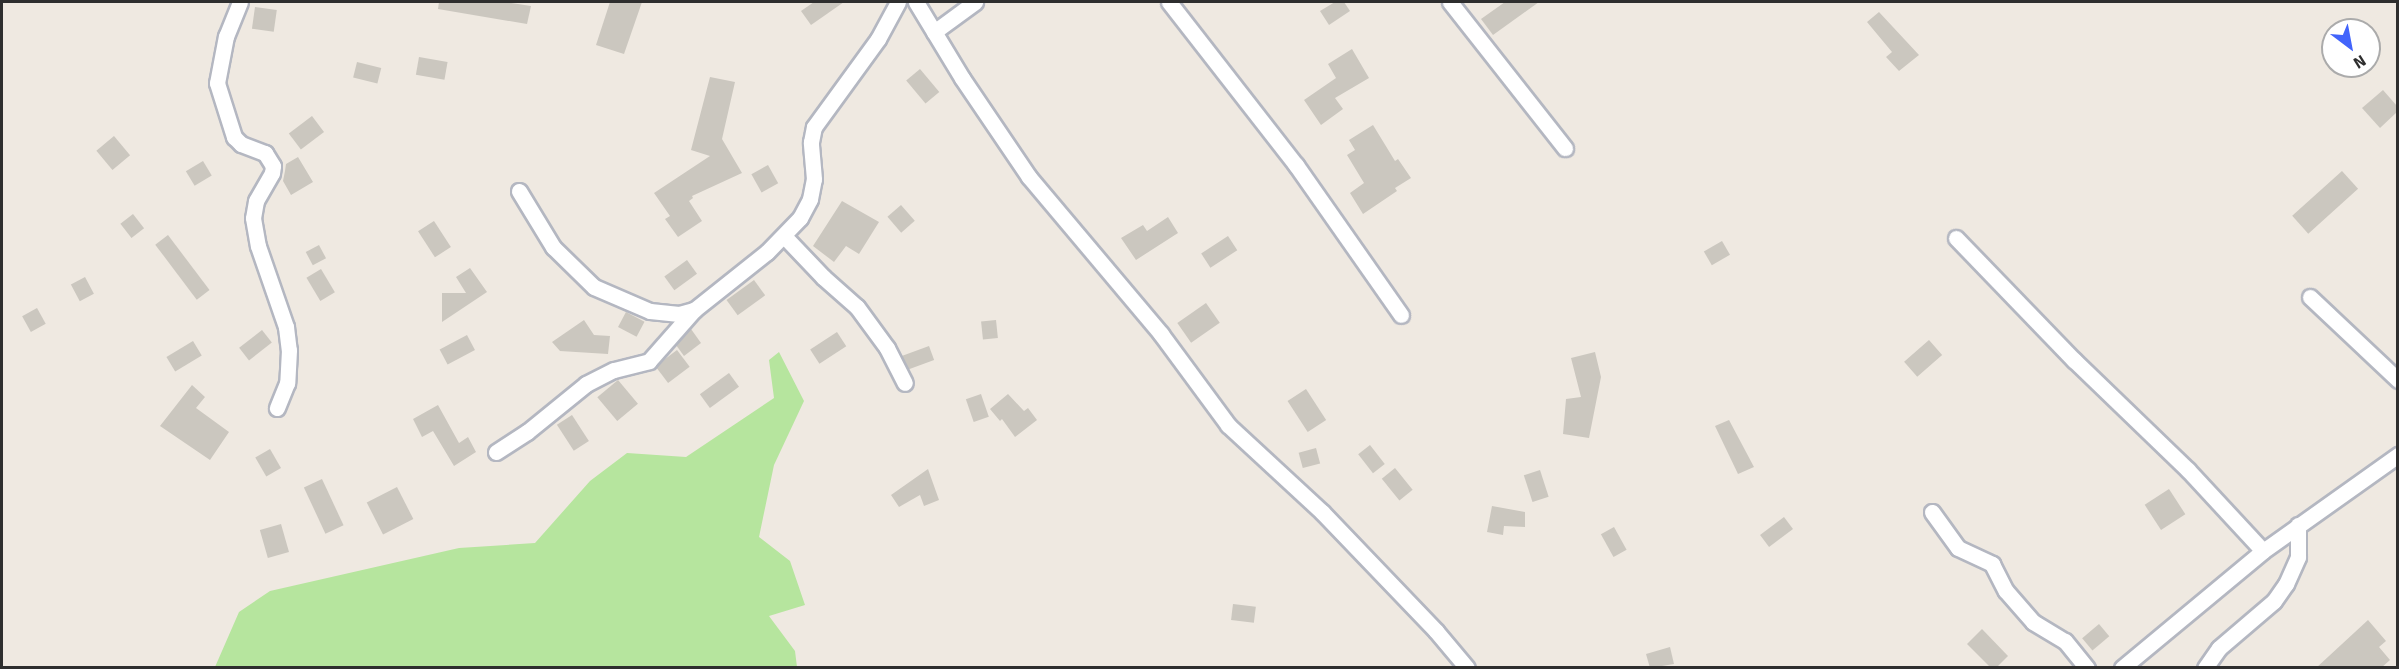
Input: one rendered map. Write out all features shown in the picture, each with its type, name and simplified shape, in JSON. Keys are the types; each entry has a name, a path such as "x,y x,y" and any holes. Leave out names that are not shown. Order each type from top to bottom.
{"street":[{"path":"240,2 226,36 217,83 234,137 241,144 265,153 273,166 272,173 256,201 253,219 258,246 286,327 289,350 286,382 277,408"},
{"path":"496,453 527,432 585,384 614,370 649,361 694,310 784,236 800,218 810,200 814,178 811,142 814,127 878,39 898,2"},
{"path":"916,2 962,78 1029,177 1161,334 1228,425 1322,512 1436,631 1467,668"},
{"path":"934,32 975,2"},
{"path":"1169,2 1296,165 1401,315"},
{"path":"1450,2 1565,148"},
{"path":"519,191 553,248 594,287 650,311 679,314 694,310"},
{"path":"784,236 864,315 887,348 905,383"},
{"path":"1956,238 2074,360 2188,470 2263,551"},
{"path":"2310,297 2397,380"},
{"path":"2130,665 2263,551 2397,455"},
{"path":"1932,512 1958,548 1992,564 2006,591 2033,622 2065,641 2087,668"},
{"path":"2205,668 2219,648 2274,601 2286,584 2298,557 2298,525"}],"green space":[{"path":"779,352 804,401 774,465 759,537 790,561 805,605 769,616 795,651 797,667 215,667 239,612 270,591 459,548 535,543 590,481 627,453 686,457 774,398 769,360"}],"building":[{"path":"439,2 505,2 531,6 527,24 438,9"},
{"path":"610,2 642,2 624,54 596,45"},
{"path":"814,2 844,2 811,25 801,11"},
{"path":"1335,2 1344,2 1350,11 1329,25 1320,11"},
{"path":"1505,2 1539,2 1493,35 1481,19"},
{"path":"255,7 277,10 274,32 252,29"},
{"path":"1879,12 1919,55 1899,71 1886,57 1892,52 1867,22"},
{"path":"1352,49 1369,78 1335,98 1343,109 1321,125 1304,100 1336,78 1328,64"},
{"path":"419,57 448,62 444,80 416,75"},
{"path":"357,62 381,68 377,84 353,78"},
{"path":"920,69 939,92 925,104 906,81"},
{"path":"710,77 735,82 722,139 742,173 692,196 693,198 689,201 702,221 678,237 665,219 670,216 654,193 710,156 691,150"},
{"path":"2383,90 2397,106 2397,112 2380,128 2362,108"},
{"path":"312,116 324,132 301,149 289,133"},
{"path":"1373,125 1395,161 1398,159 1411,178 1395,188 1397,191 1363,214 1350,193 1364,183 1347,155 1355,150 1349,140"},
{"path":"114,136 130,155 112,170 96,151"},
{"path":"298,157 313,182 291,195 283,181 286,164"},
{"path":"203,161 212,176 195,186 186,171"},
{"path":"768,165 778,183 762,193 751,174"},
{"path":"2342,171 2358,189 2308,234 2292,216"},
{"path":"842,201 879,222 859,254 846,246 834,262 813,246"},
{"path":"901,205 915,221 901,233 887,217"},
{"path":"133,214 144,228 131,238 120,224"},
{"path":"1168,217 1178,233 1136,260 1121,238 1143,225 1147,231"},
{"path":"434,221 451,247 435,257 418,231"},
{"path":"168,235 210,290 197,300 155,245"},
{"path":"1228,236 1237,250 1210,268 1201,253"},
{"path":"1722,241 1730,255 1712,265 1704,252"},
{"path":"319,245 326,258 313,265 306,252"},
{"path":"687,260 697,274 674,290 664,276"},
{"path":"470,268 487,292 442,322 442,293 466,293 456,277"},
{"path":"321,269 335,292 320,301 306,278"},
{"path":"85,277 94,294 80,301 71,285"},
{"path":"754,280 765,295 738,315 726,300"},
{"path":"1206,303 1220,323 1191,343 1177,323"},
{"path":"37,308 46,324 31,332 22,316"},
{"path":"626,312 645,322 637,337 618,327"},
{"path":"584,320 594,335 610,336 608,354 560,351 552,342"},
{"path":"996,320 998,338 983,339 981,322"},
{"path":"691,329 701,343 684,356 676,345"},
{"path":"262,330 272,343 249,360 239,348"},
{"path":"837,332 846,346 819,364 810,349"},
{"path":"467,335 475,350 448,365 440,350"},
{"path":"1929,340 1942,355 1917,377 1904,362"},
{"path":"193,341 202,356 175,372 166,357"},
{"path":"929,346 934,360 907,370 902,356"},
{"path":"677,350 690,367 668,383 655,366"},
{"path":"1595,352 1601,377 1589,438 1563,434 1566,399 1581,397 1571,358"},
{"path":"729,373 739,387 710,408 700,394"},
{"path":"618,380 638,404 617,421 597,397"},
{"path":"192,385 205,397 196,408 229,432 210,460 160,426"},
{"path":"1306,389 1326,420 1308,432 1288,401"},
{"path":"981,394 989,417 974,422 966,399"},
{"path":"1008,394 1024,411 1028,408 1037,420 1015,437 1002,419 1000,421 990,409"},
{"path":"438,405 459,443 468,437 476,452 454,466 433,431 422,437 413,419"},
{"path":"572,415 589,441 574,451 557,425"},
{"path":"1729,420 1754,467 1738,474 1715,426"},
{"path":"1370,445 1385,464 1373,473 1358,454"},
{"path":"1316,448 1320,463 1303,468 1299,453"},
{"path":"270,449 281,468 266,477 255,458"},
{"path":"1395,468 1413,490 1399,500 1382,479"},
{"path":"928,469 939,500 924,506 920,495 899,507 891,495"},
{"path":"1540,470 1549,497 1532,502 1524,475"},
{"path":"322,479 344,525 325,534 304,487"},
{"path":"397,487 413,519 383,535 367,502"},
{"path":"2169,489 2185,514 2161,530 2145,505"},
{"path":"1492,506 1525,512 1525,527 1504,526 1503,535 1487,532"},
{"path":"1784,517 1793,529 1769,547 1760,535"},
{"path":"281,524 289,552 268,558 260,530"},
{"path":"1614,527 1627,550 1613,557 1601,534"},
{"path":"1233,604 1256,607 1254,623 1231,620"},
{"path":"2368,620 2386,641 2379,647 2390,660 2381,668 2316,668"},
{"path":"2099,624 2109,636 2092,650 2082,638"},
{"path":"1982,629 2008,656 1996,668 1991,668 1967,644"},
{"path":"1670,647 1674,664 1650,668 1646,654"}]}
